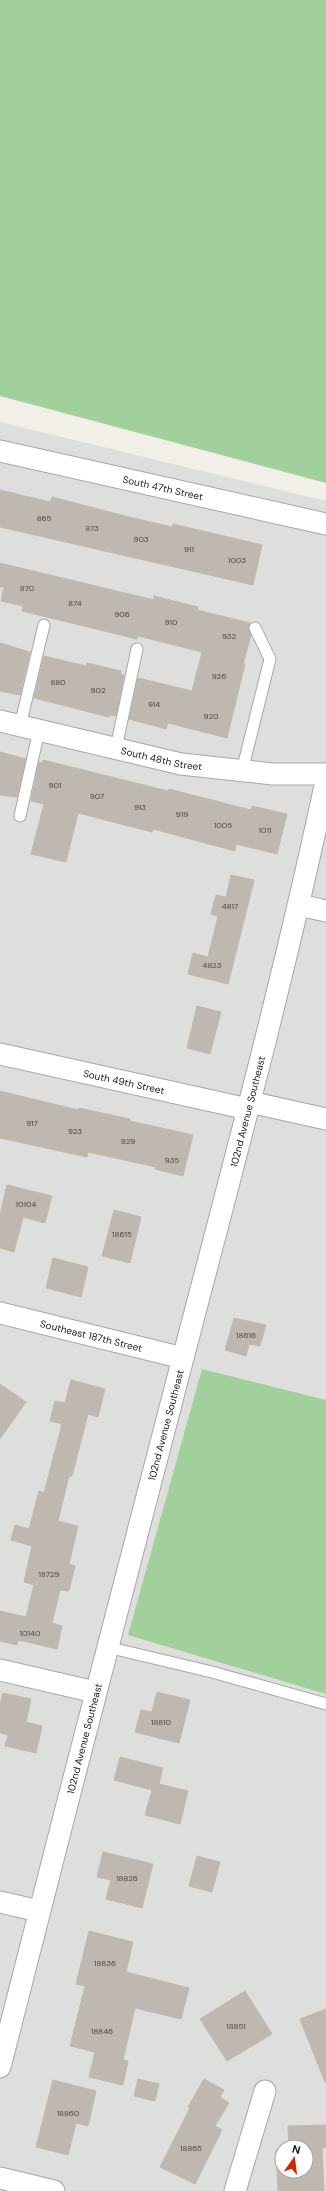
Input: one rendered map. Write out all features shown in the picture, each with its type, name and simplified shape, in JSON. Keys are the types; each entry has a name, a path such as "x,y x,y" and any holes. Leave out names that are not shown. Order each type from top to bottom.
{"street":[{"name":"South 47th Street","path":"0,451 326,524"},
{"name":"South 48th Street","path":"0,721 181,764 273,774 326,774"},
{"name":"102nd Avenue Southeast","path":"0,2067 95,1692 249,1106 299,905 326,781"},
{"path":"299,905 326,910"},
{"name":"South 49th Street","path":"0,1054 249,1106 326,1119"},
{"name":"Southeast 187th Street","path":"0,1313 183,1358"},
{"path":"0,1670 95,1692"},
{"path":"0,1902 40,1911"},
{"path":"235,2191 265,2091"},
{"path":"0,2178 54,2191"}],"lane":[{"path":"20,816 44,625"},
{"path":"242,771 270,659 255,628"},
{"path":"116,748 137,649"},
{"path":"107,1647 212,1672 326,1704"}],"shaded area":[{"path":"0,422 326,501 326,2191 0,2191"}],"green space":[{"path":"0,0 326,0 326,483 0,396"},
{"path":"202,1369 326,1400 326,1694 128,1635"}],"building":[{"path":"0,490 50,502 52,497 172,527 173,524 262,545 253,585 0,527"},
{"path":"0,563 154,600 154,596 198,607 197,610 250,623 248,628 251,635 243,664 245,664 227,738 168,723 166,729 129,719 138,678 192,691 202,652 138,636 137,639 22,611 23,606 1,601 4,587 0,587"},
{"path":"0,643 30,652 20,695 0,691"},
{"path":"44,656 86,666 87,663 121,671 120,674 124,675 116,716 110,715 109,717 34,698"},
{"path":"0,752 26,759 17,797 0,795"},
{"path":"43,760 168,791 169,789 251,810 252,806 287,814 277,854 236,844 235,851 153,829 152,832 78,813 66,862 31,854 44,804 31,801 39,762 42,763"},
{"path":"231,875 254,880 228,984 188,974 193,953 208,957 218,916 211,914 216,895 226,897"},
{"path":"197,1006 221,1012 210,1054 187,1048"},
{"path":"0,1091 78,1110 79,1108 130,1119 130,1121 193,1135 183,1176 155,1169 156,1167 88,1152 87,1157 0,1138"},
{"path":"7,1185 52,1196 45,1223 23,1217 14,1252 0,1248 0,1215"},
{"path":"114,1210 141,1217 130,1263 102,1256"},
{"path":"53,1258 88,1267 81,1297 46,1288"},
{"path":"234,1318 266,1325 260,1346 249,1344 246,1356 225,1350"},
{"path":"71,1380 105,1389 98,1417 88,1414 72,1476 69,1476 58,1521 78,1526 69,1564 75,1566 69,1591 60,1590 52,1623 62,1626 57,1649 18,1640 17,1645 0,1641 0,1611 26,1617 34,1585 24,1582 32,1546 11,1540 15,1525 29,1529 39,1491 44,1493 62,1424 50,1421 55,1401 65,1403"},
{"path":"0,1384 26,1402 0,1439"},
{"path":"157,1692 190,1700 179,1743 135,1732 141,1710 152,1712"},
{"path":"3,1693 31,1699 26,1722 42,1726 36,1753 5,1746 8,1735 0,1733 0,1704"},
{"path":"120,1757 163,1768 159,1784 188,1791 180,1824 145,1815 152,1790 114,1780"},
{"path":"103,1852 153,1864 142,1908 106,1899 111,1880 97,1877"},
{"path":"197,1856 220,1862 212,1892 189,1886"},
{"path":"89,1931 133,1942 126,1972 189,1988 181,2019 135,2008 123,2060 128,2061 123,2085 89,2077 95,2052 70,2046 85,1986 76,1984"},
{"path":"245,1991 272,2034 227,2061 200,2019"},
{"path":"326,2009 326,2082 325,2082 300,2019"},
{"path":"138,2079 159,2084 155,2101 134,2096"},
{"path":"204,2079 224,2090 220,2097 229,2103 215,2126 222,2130 195,2184 160,2167 190,2108 188,2107"},
{"path":"53,2080 96,2091 88,2126 76,2123 68,2155 36,2147"},
{"path":"326,2125 326,2148 322,2148 324,2191 278,2191 277,2179 314,2179 314,2139 289,2139 288,2126"}]}
